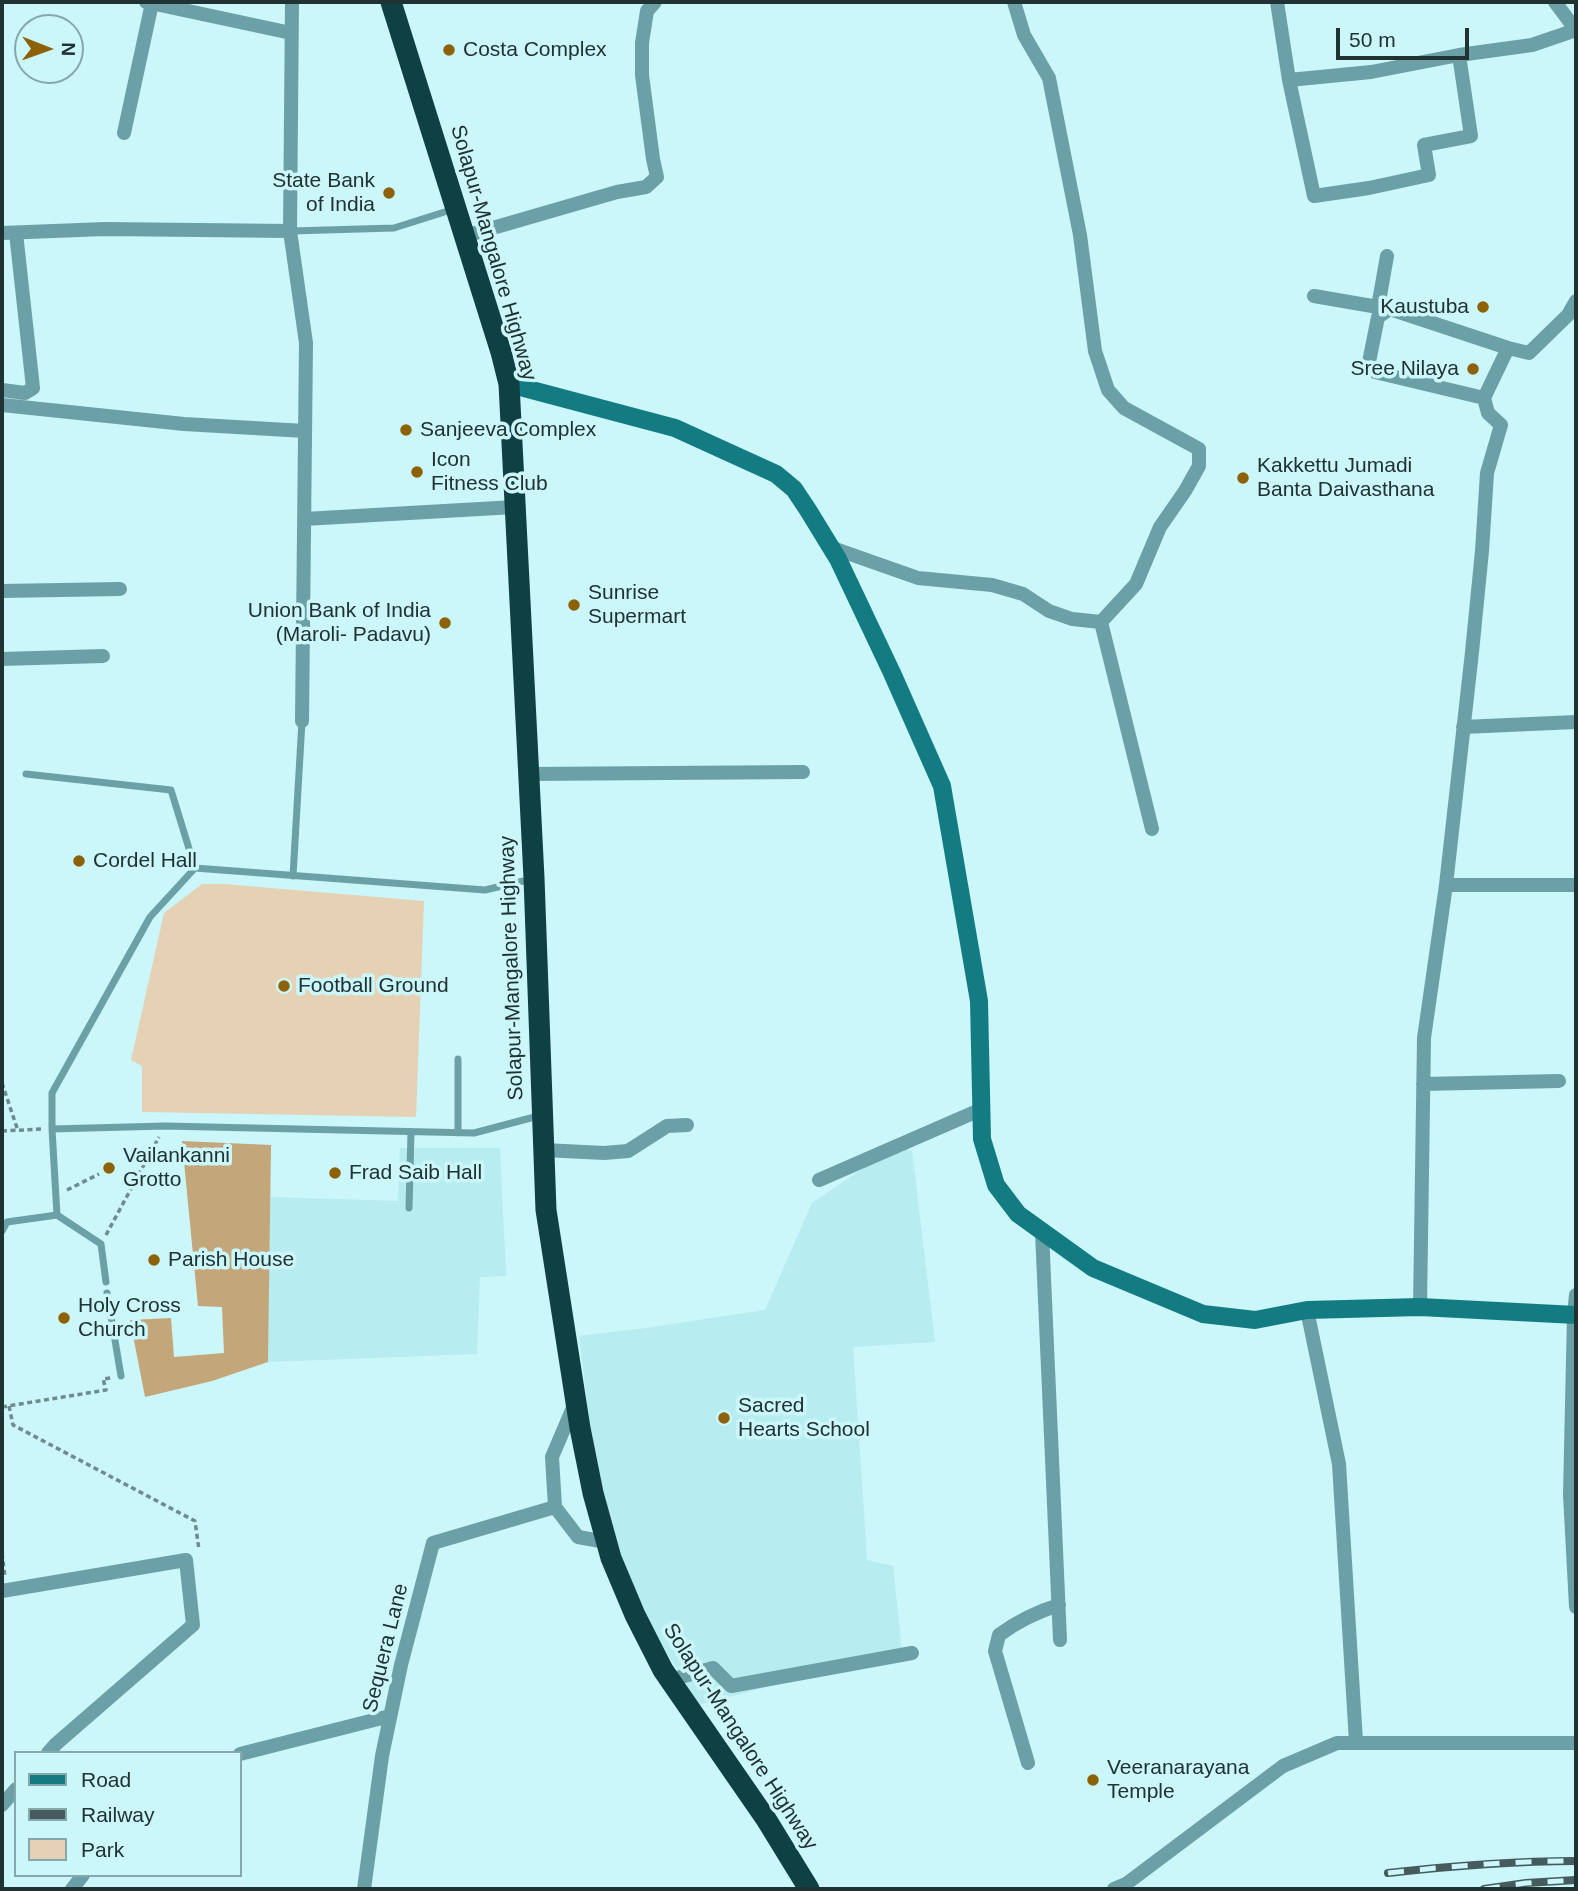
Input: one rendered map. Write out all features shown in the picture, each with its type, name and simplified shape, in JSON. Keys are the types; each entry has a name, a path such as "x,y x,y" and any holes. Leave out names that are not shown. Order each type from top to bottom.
{"highway":[{"name":"Solapur-Mangalore Highway","path":"391,2 509,384 534,878 546,1210 593,1493 611,1558 635,1615 670,1680 766,1819 809,1889"}],"street":[{"path":"124,133 149,2 291,33"},
{"path":"292,2 290,231 306,343 302,721"},
{"path":"465,236 617,192 646,187 657,177 642,75 642,43 647,11 655,2"},
{"path":"1014,2 1024,35 1049,78 1080,235 1095,351 1108,390 1124,408 1199,449 1199,466 1160,527 1136,584 1101,622"},
{"path":"1277,2 1289,80 1314,196 1429,175 1424,145 1471,136 1460,55"},
{"path":"1289,80 1371,72 1532,45 1576,30 1555,2"},
{"path":"2,390 25,393 33,388 34,380 9,233 106,229 290,231"},
{"path":"1387,256 1381,310 1369,362 1375,372 1484,398"},
{"path":"1314,296 1381,310 1390,309 1530,353 1568,314 1576,301"},
{"path":"1420,1307 1424,1038 1446,885 1482,551 1487,473 1501,425 1488,413 1484,398 1508,348"},
{"path":"509,384 675,428 776,474 794,489 838,559 942,786 979,1002 982,1139 996,1185 1018,1214 1093,1268 1203,1314 1255,1320 1307,1310 1420,1307 1575,1315"},
{"path":"2,405 184,424 305,431"},
{"path":"304,519 515,507"},
{"path":"830,547 918,578 992,585 1023,594 1049,611 1072,619 1101,622"},
{"path":"2,591 120,589"},
{"path":"1101,622 1152,829"},
{"path":"2,659 103,656"},
{"path":"1463,727 1576,722"},
{"path":"528,774 803,772"},
{"path":"1446,885 1576,885"},
{"path":"1423,1084 1559,1081"},
{"path":"820,1180 982,1109"},
{"path":"544,1150 604,1153 628,1151 667,1126 687,1125"},
{"path":"1042,1231 1060,1640"},
{"path":"1576,1295 1573,1495 1576,1607"},
{"path":"1307,1310 1339,1464 1356,1742"},
{"path":"576,1402 552,1457 555,1507 578,1536 606,1542"},
{"name":"Sequera Lane","path":"364,1889 382,1756 401,1665 433,1543 555,1507"},
{"path":"4,1590 186,1560 193,1625 55,1750"},
{"path":"1028,1763 995,1651 999,1635 1036,1612 1059,1605"},
{"path":"670,1680 713,1668 731,1686 912,1653"},
{"path":"242,1753 390,1716"},
{"path":"1114,1889 1126,1884 1283,1766 1337,1743 1576,1744"},
{"path":"2,1805 14,1791"}],"lane":[{"path":"290,231 394,228 456,208"},
{"path":"293,876 302,721"},
{"path":"26,774 171,790 195,868"},
{"path":"195,868 485,890 534,878"},
{"path":"57,1215 52,1093 150,917 195,868"},
{"path":"457,1133 458,1059"},
{"path":"52,1129 165,1126 474,1133 542,1115"},
{"path":"409,1208 411,1132"},
{"path":"2,1231 7,1222 57,1215 101,1244 106,1282"},
{"path":"107,1293 121,1376"}],"path":[{"path":"2,1083 18,1130"},
{"path":"101,1244 165,1126"},
{"path":"2,1131 52,1129"},
{"path":"55,1196 99,1174"},
{"path":"2,1408 106,1390 103,1379 121,1376"},
{"path":"9,1406 13,1425 195,1521 200,1558 186,1560"},
{"path":"2,1553 4,1590"}],"shaded area":[{"path":"182,1141 271,1145 268,1362 212,1381 145,1397 130,1320 171,1318 174,1357 224,1353 222,1307 198,1306"},
{"name":"Sacred Hearts School","path":"896,1146 912,1151 935,1342 853,1347 867,1560 893,1566 902,1651 699,1705 625,1584 598,1489 579,1336 765,1310 812,1203"},
{"path":"400,1148 500,1148 506,1276 480,1277 477,1354 268,1362 270,1197 398,1201"}],"green space":[{"name":"Football Ground","path":"202,884 424,901 416,1117 142,1112 142,1066 131,1060 164,913"}],"railway":[{"path":"1388,1873 1482,1864 1576,1861"},
{"path":"1484,1889 1576,1880"}],"place":[{"name":"Costa Complex","path":"449,50"},
{"name":"State Bank of India","path":"389,193"},
{"name":"Kaustuba","path":"1483,307"},
{"name":"Sree Nilaya","path":"1473,369"},
{"name":"Sanjeeva Complex","path":"406,430"},
{"name":"Icon Fitness Club","path":"417,472"},
{"name":"Kakkettu Jumadi Banta Daivasthana","path":"1243,478"},
{"name":"Sunrise Supermart","path":"574,605"},
{"name":"Union Bank of India (Maroli- Padavu)","path":"445,623"},
{"name":"Cordel Hall","path":"79,861"},
{"name":"Football Ground","path":"284,986"},
{"name":"Vailankanni Grotto","path":"109,1168"},
{"name":"Frad Saib Hall","path":"335,1173"},
{"name":"Parish House","path":"154,1260"},
{"name":"Holy Cross Church","path":"64,1318"},
{"name":"Sacred Hearts School","path":"724,1418"},
{"name":"Veeranarayana Temple","path":"1093,1780"}]}
